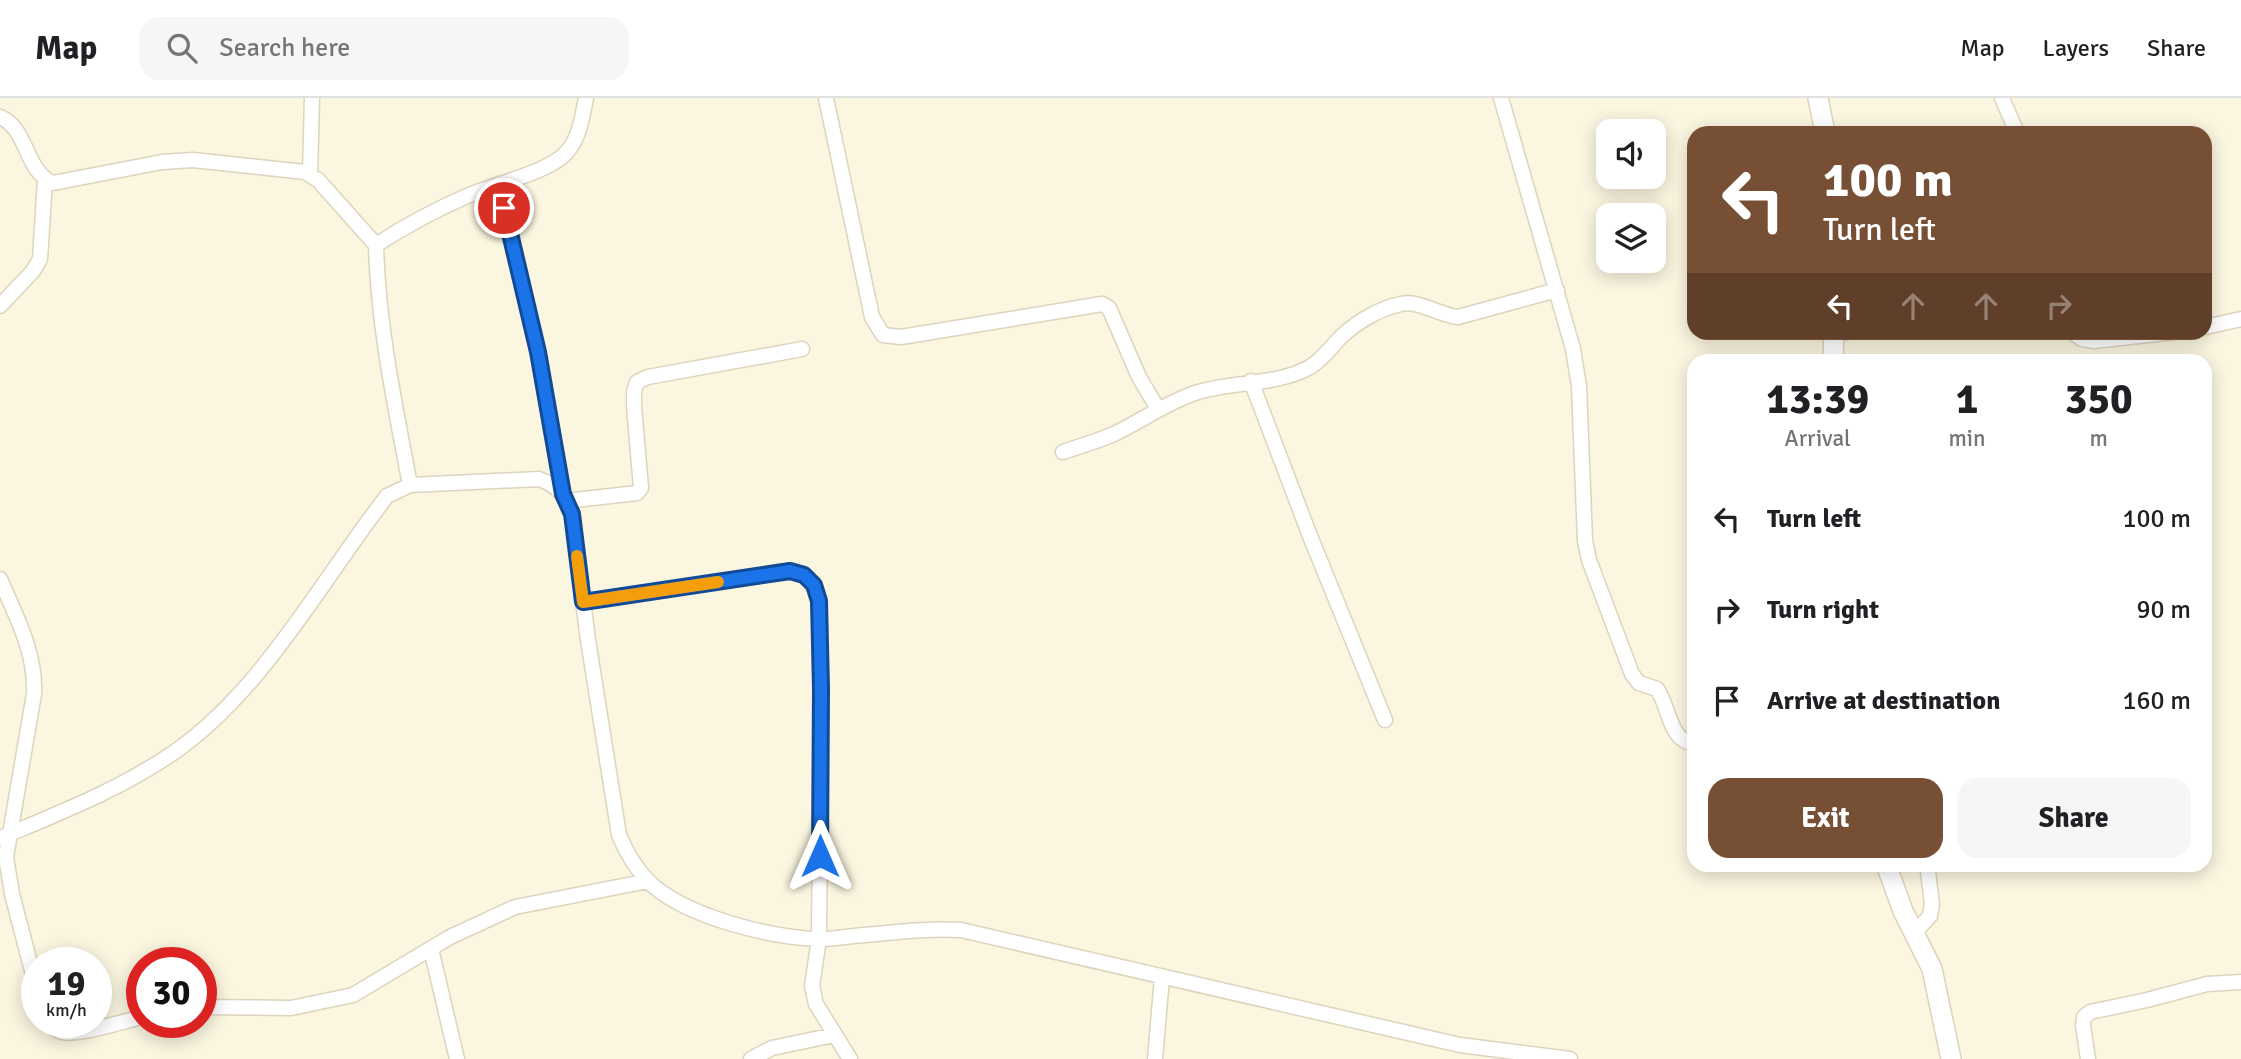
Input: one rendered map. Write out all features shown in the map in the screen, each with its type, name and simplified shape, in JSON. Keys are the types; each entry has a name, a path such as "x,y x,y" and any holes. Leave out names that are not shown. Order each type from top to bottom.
{"main road":[{"path":"1818,98 1824,126"},
{"path":"1889,872 1903,911 1932,969 1951,1059"}],"street":[{"path":"310,175 312,98"},
{"path":"376,245 417,220 469,195 550,165 564,156 574,144 586,98"},
{"path":"826,98 873,317 883,335 901,337 1102,304 1109,308 1139,377 1158,409"},
{"path":"1501,98 1573,349 1579,386 1588,560 1632,674 1639,683 1657,689 1674,730 1687,742"},
{"path":"2002,98 2014,126"},
{"path":"0,117 15,128 45,180 40,259 33,271 0,306"},
{"path":"45,180 63,183 162,162 193,160 290,169 310,175 332,194 376,245 377,276 389,371 410,485"},
{"path":"499,184 538,352 565,498 572,514 619,835 626,854 648,881 673,899 744,929 819,939 932,929 961,930 1460,1045 1570,1059"},
{"path":"1063,452 1113,434 1172,402 1211,388 1285,376 1309,367 1322,358 1351,328 1400,304 1410,303 1445,316 1458,317 1557,290"},
{"path":"2212,325 2241,319"},
{"path":"565,498 637,493 641,488 634,406 634,392 638,382 648,377 802,349"},
{"path":"1251,381 1310,536 1385,720"},
{"path":"4,836 129,781 194,737 244,688 273,654 387,496 410,485 539,479 554,484 565,498"},
{"path":"583,602 790,571 804,575 814,585 819,601 821,676 819,939 812,986 816,1004 850,1059"},
{"path":"0,579 28,645 34,680 34,694 4,836 10,882 26,947"},
{"path":"1914,933 1930,916 1932,904 1928,872"},
{"path":"217,1007 291,1008 352,995 431,948 515,907 648,881"},
{"path":"431,948 457,1059"},
{"path":"1155,1059 1162,976"},
{"path":"2088,1059 2083,1027 2084,1017 2090,1012 2207,984 2241,982"},
{"path":"751,1059 772,1048 834,1035"}],"slow traffic":[{"path":"577,556 583,602 718,582"}],"route":[{"path":"504,208 538,352 563,494 572,514 583,602 790,571 804,575 814,585 819,601 821,689 820,856"}]}
